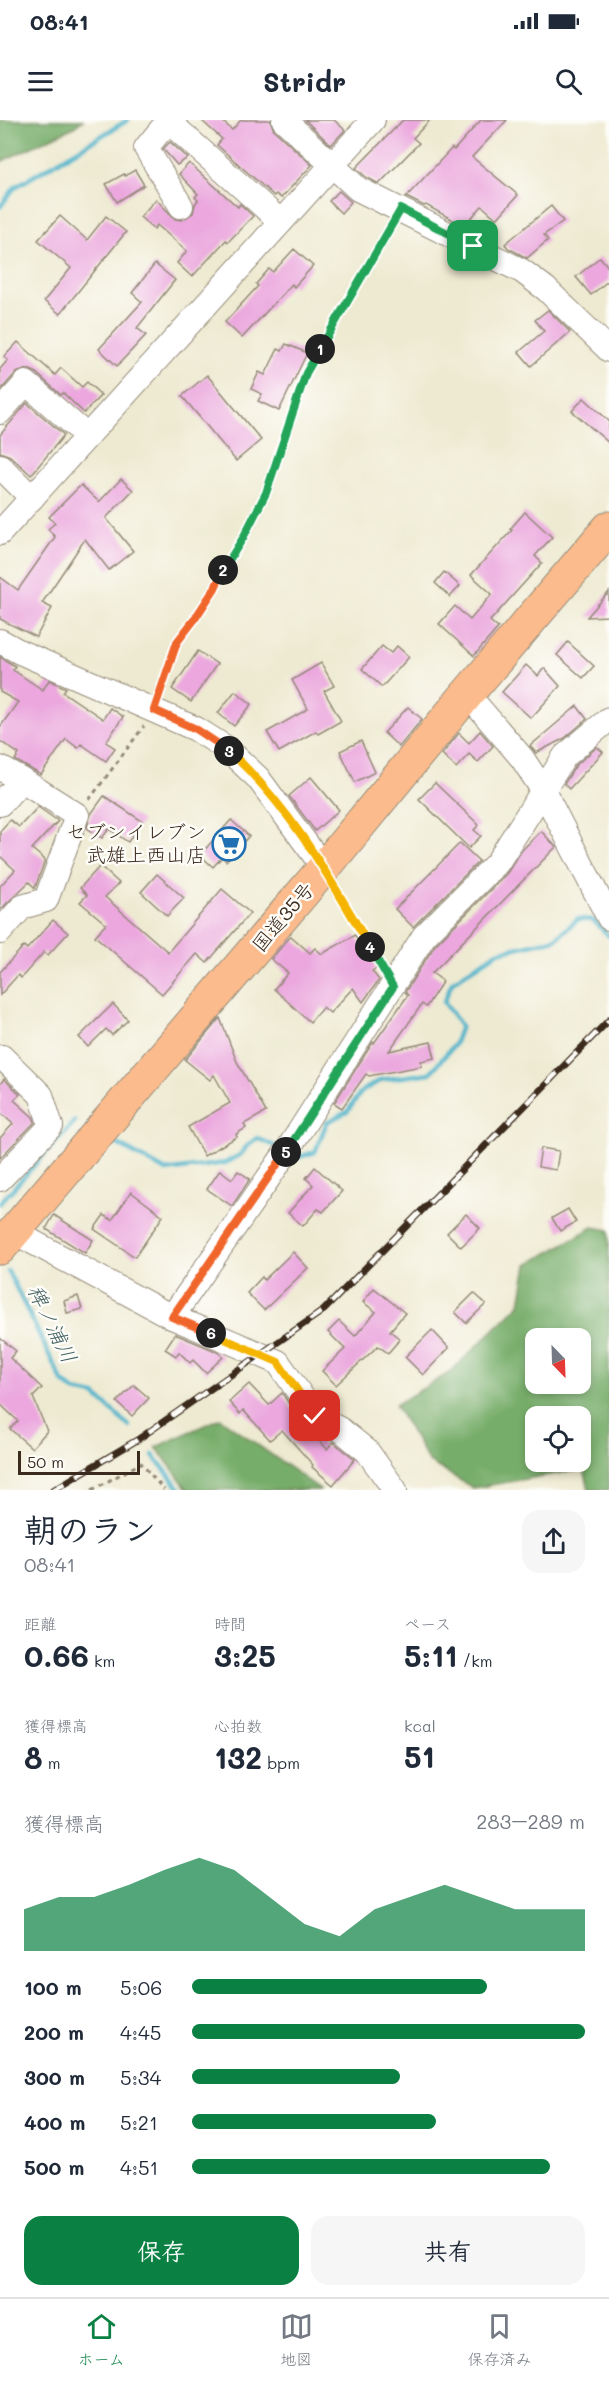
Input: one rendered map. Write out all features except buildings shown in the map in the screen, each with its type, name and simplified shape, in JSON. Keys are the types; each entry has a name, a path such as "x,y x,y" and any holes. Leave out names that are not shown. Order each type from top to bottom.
{"highway":[{"name":"国道35号","path":"7,1240 324,868 467,694 609,528"}],"street":[{"path":"284,120 358,189 522,271 546,289 609,350"},
{"path":"181,206 146,148 168,121 281,222"},
{"path":"0,533 333,165 363,123"},
{"path":"0,412 26,383 87,436"},
{"path":"0,466 32,498"},
{"path":"0,641 20,652 196,729 226,748 258,778 324,868"},
{"path":"467,694 522,758 543,790 609,918"},
{"path":"172,1317 287,1150 424,936 497,863 565,756 609,718"},
{"path":"0,768 77,814 46,900 22,907 0,932"},
{"path":"0,804 22,780"},
{"path":"0,1179 51,1126 41,1095 1,1057"},
{"path":"7,1240 172,1317 278,1362 315,1416 341,1430 367,1451 395,1490"}],"path":[{"path":"77,814 97,792 154,710 177,642 215,588 228,559 243,538 266,493 306,373 401,209"},
{"path":"324,868 393,987"},
{"path":"92,1490 141,1463 164,1490"}],"green space":[{"path":"0,120 83,120 74,127 0,162"},
{"path":"593,1227 609,1230 609,1490 589,1490 585,1472 591,1472 591,1406 525,1406 525,1472 566,1472 473,1488 429,1462 395,1405 449,1373 520,1304 527,1265"},
{"path":"220,1418 321,1490 188,1490 156,1447"}],"waterway":[{"path":"0,207 15,187 128,120"},
{"path":"292,1154 299,1157 315,1152 327,1122 347,1112 362,1091 381,1080 430,1073 454,1045 461,1026 444,1002 452,982 498,952 555,939 578,919 593,920 609,936"},
{"path":"0,1203 75,1121"},
{"path":"110,1140 166,1171 225,1163 240,1155 257,1138 279,1148"},
{"name":"稗ノ浦川","path":"8,1271 62,1381 74,1391 95,1395 129,1426"},
{"name":"稗ノ浦川","path":"153,1455 181,1490"}],"railway":[{"path":"53,1490 137,1440 324,1310 609,1020"}],"place":[{"name":"セブンイレブン 武雄上西山店","path":"229,844"}],"route":[{"path":"315,1416 278,1362 172,1317 283,1157 393,987 324,868 290,818 258,778 226,748 196,729 154,710 177,642 215,588 228,559 243,538 266,493 306,373 401,209 473,246"}]}
